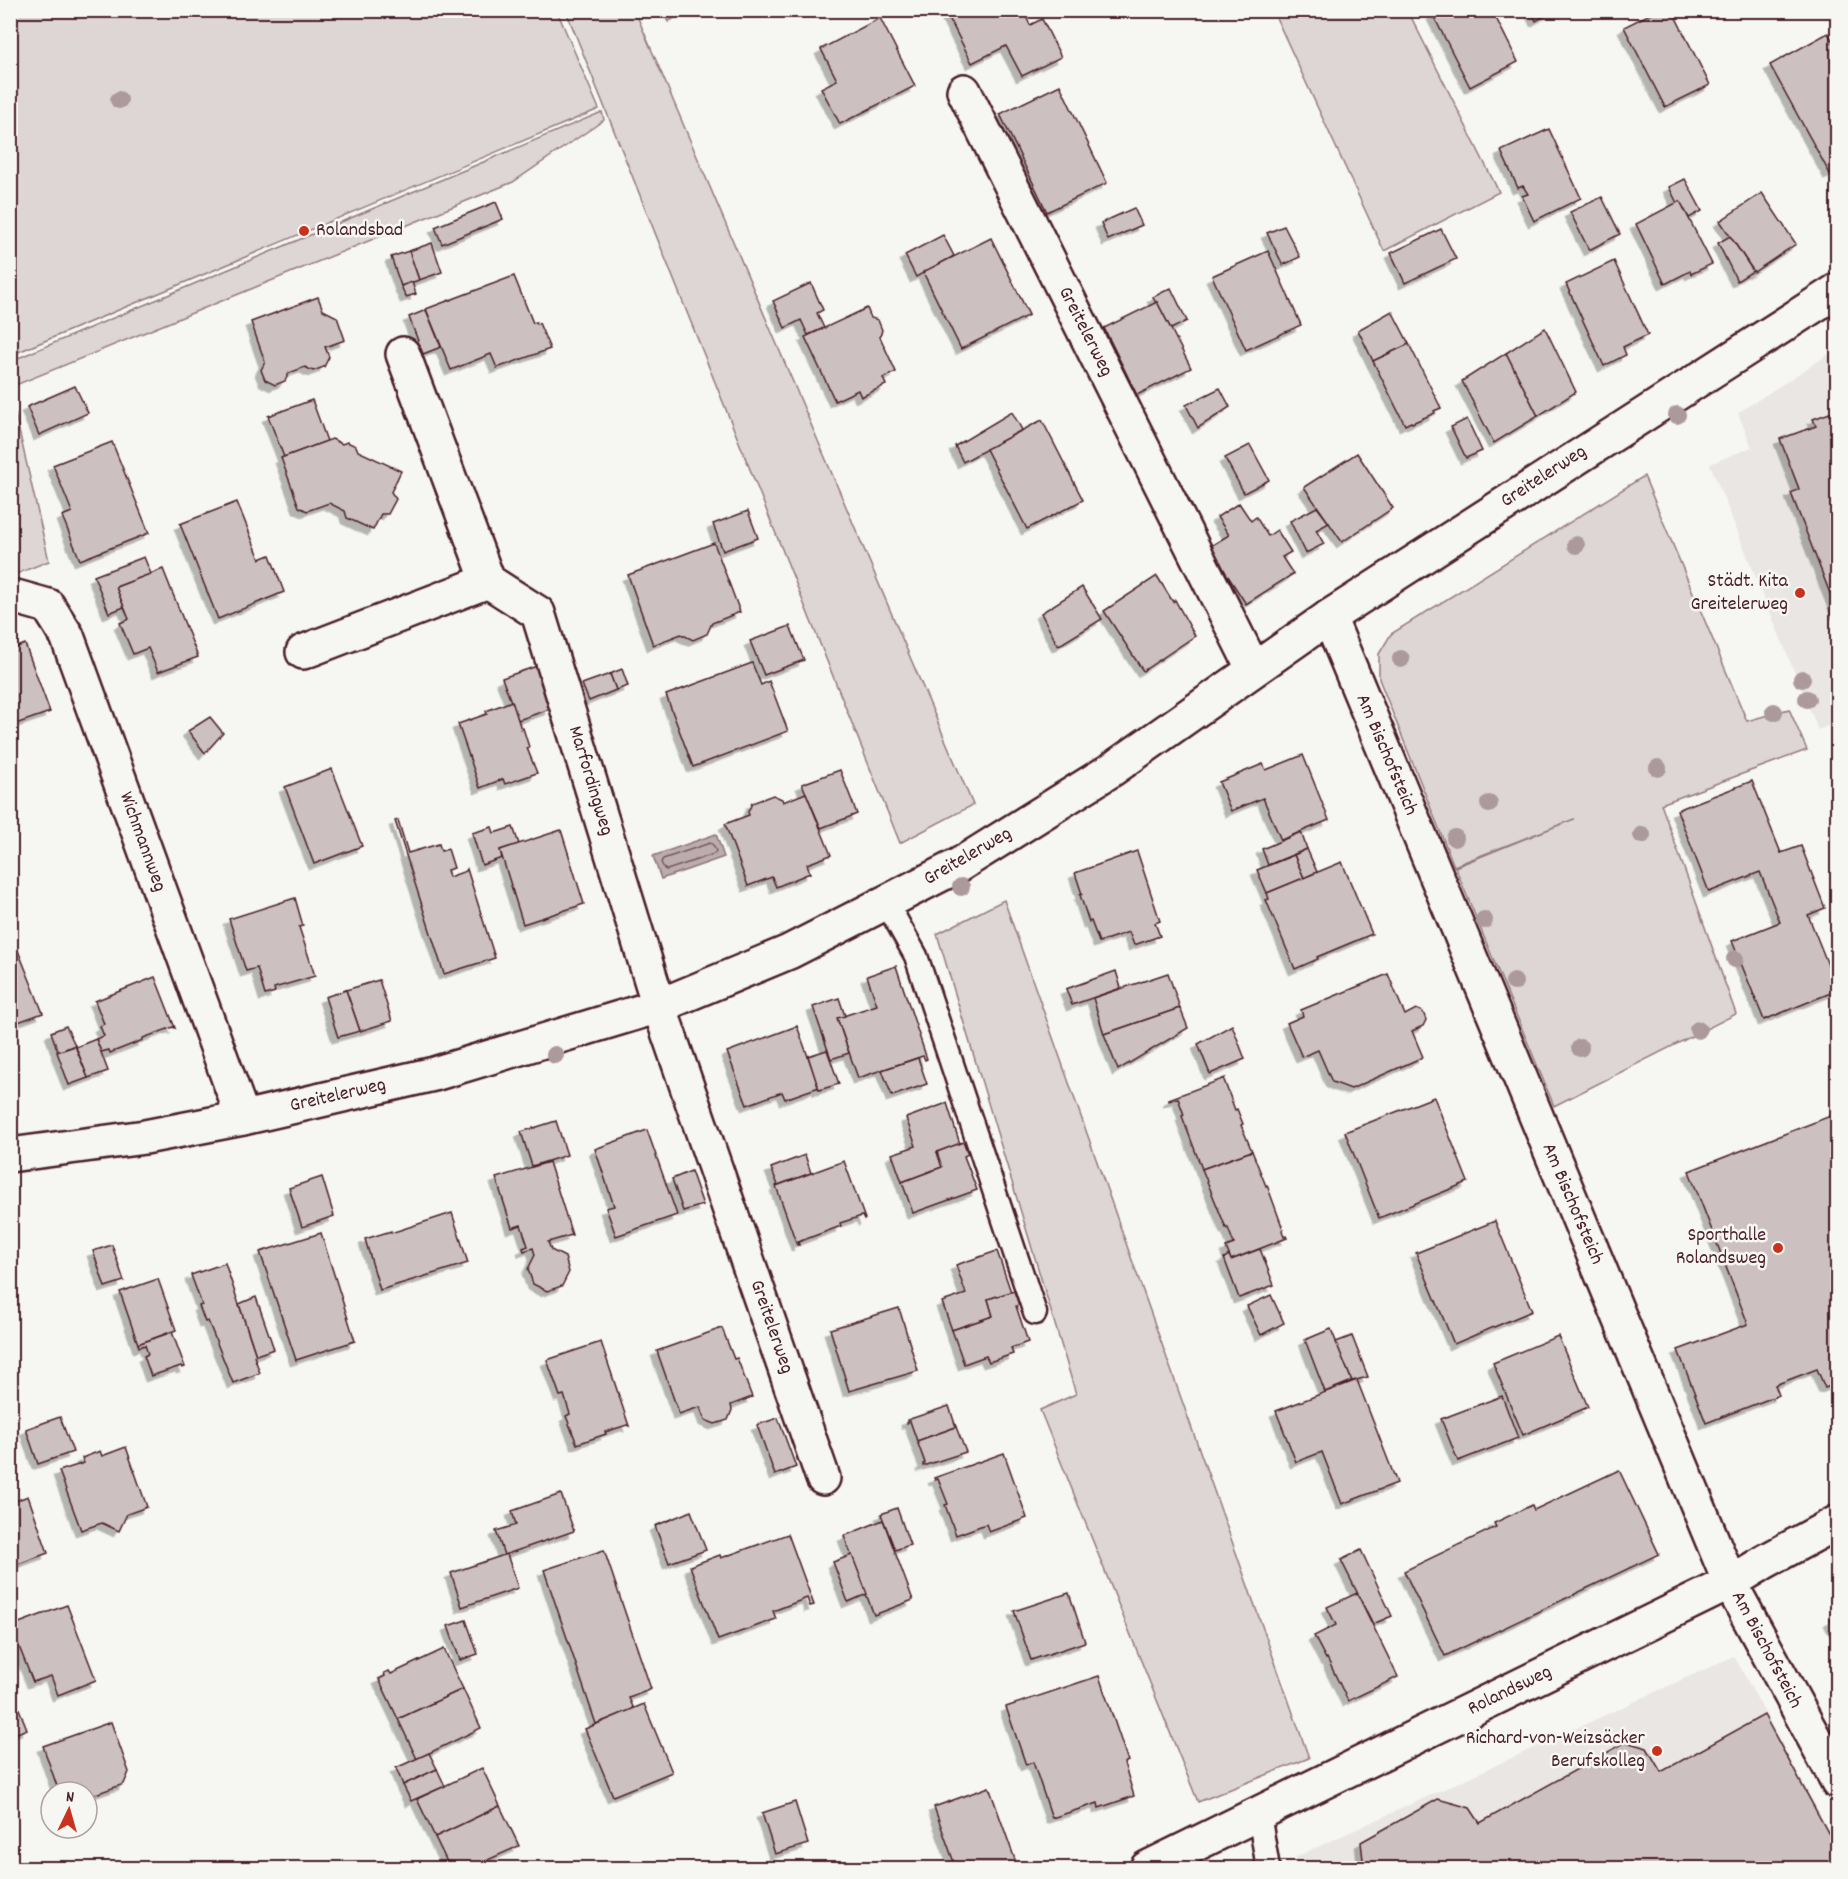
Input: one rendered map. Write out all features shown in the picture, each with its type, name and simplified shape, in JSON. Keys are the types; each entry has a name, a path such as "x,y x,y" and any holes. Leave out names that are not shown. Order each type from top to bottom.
{"street":[{"name":"Greitelerweg","path":"964,91 1254,668"},
{"name":"Greitelerweg","path":"10,1155 145,1137 243,1118 434,1074 659,1006 789,952 959,865 1111,770 1329,617 1838,290"},
{"path":"303,652 488,581 403,354"},
{"name":"Marfordingweg","path":"488,581 538,613 659,1006"},
{"name":"Wichmannweg","path":"10,599 16,597 48,606 66,636 243,1118"},
{"name":"Am Bischofsteich","path":"1329,617 1730,1583 1829,1749 1838,1782"},
{"name":"Greitelerweg","path":"659,1006 824,1478"},
{"name":"Rolandsweg","path":"1147,1869 1730,1583 1838,1522"}],"lane":[{"path":"886,902 916,956 1035,1313"},
{"path":"1259,1814 1268,1869"}],"shaded area":[{"path":"11,10 557,11 599,109 11,355"},
{"path":"566,11 635,11 973,805 900,843"},
{"path":"663,11 687,11 668,22"},
{"path":"1273,11 1408,11 1499,192 1384,251"},
{"path":"602,112 604,120 513,182 11,387 11,361"},
{"name":"Städt. Kita Greitelerweg","path":"1837,349 1837,722 1818,730 1710,464 1752,447 1738,413"},
{"path":"11,413 15,413 49,561 11,576"},
{"path":"1644,476 1747,721 1789,709 1807,750 1661,804 1736,1014 1554,1106 1455,867 1574,819 1454,866 1379,679 1379,654 1391,634"},
{"path":"1004,900 1309,1758 1198,1802 1040,1410 1076,1394 937,934"},
{"name":"Richard-von-Weizsäcker Berufskolleg","path":"1734,1656 1837,1846 1838,1868 1298,1868 1296,1857"}],"water":[{"path":"716,834 724,857 661,879 653,856"}],"building":[{"path":"945,10 1023,10 1030,25 1042,19 1061,57 1022,76 1006,46 972,63"},
{"path":"1441,10 1492,10 1518,62 1470,87 1433,15"},
{"path":"1531,10 1555,10 1536,21"},
{"path":"1658,10 1672,10 1710,85 1665,107 1624,27"},
{"path":"880,18 915,86 840,124 821,88 837,80 821,49"},
{"path":"1828,33 1838,50 1838,170 1830,174 1770,65"},
{"path":"1060,85 1107,183 1047,212 1000,114"},
{"path":"1549,129 1581,198 1534,221 1522,196 1528,194 1523,186 1518,188 1501,151"},
{"path":"1685,179 1702,211 1689,218 1680,201 1677,203 1669,187"},
{"path":"1762,193 1796,244 1754,272 1720,221"},
{"path":"1602,197 1620,234 1589,250 1570,212"},
{"path":"1680,201 1712,264 1691,274 1690,271 1665,284 1636,224"},
{"path":"496,202 503,219 442,244 435,227"},
{"path":"1134,208 1142,225 1108,240 1101,223"},
{"path":"1284,226 1300,257 1283,265 1267,233"},
{"path":"1441,229 1456,259 1405,283 1391,253"},
{"path":"943,235 954,256 916,277 905,255"},
{"path":"1730,236 1753,271 1737,281 1718,243"},
{"path":"991,238 1029,315 961,349 923,272"},
{"path":"432,243 442,272 419,280 409,251"},
{"path":"409,251 419,280 401,286 391,257"},
{"path":"1268,251 1301,325 1246,350 1212,276"},
{"path":"1614,261 1648,335 1623,347 1626,355 1604,366 1566,284"},
{"path":"514,276 533,323 539,323 550,349 497,368 491,354 451,370 426,309"},
{"path":"412,282 416,294 406,297 401,286"},
{"path":"811,283 823,310 817,313 824,328 808,335 801,320 785,328 773,301"},
{"path":"1171,288 1187,321 1171,329 1153,297"},
{"path":"318,297 323,310 337,317 345,340 325,347 329,357 324,367 313,371 305,367 289,373 285,381 275,385 265,380 261,370 265,362 251,322"},
{"path":"1157,302 1191,368 1137,395 1104,328"},
{"path":"867,308 871,318 878,320 882,330 880,337 896,372 883,378 886,385 861,397 858,390 835,401 805,337"},
{"path":"426,310 441,347 423,354 409,317"},
{"path":"1392,311 1409,344 1373,361 1358,330"},
{"path":"1545,328 1576,392 1538,416 1506,353"},
{"path":"1409,344 1441,408 1434,411 1435,413 1405,425 1373,361"},
{"path":"1506,353 1538,416 1494,443 1462,381"},
{"path":"75,386 88,413 39,435 27,407"},
{"path":"1220,388 1230,407 1198,428 1186,405"},
{"path":"312,400 327,441 284,457 268,416"},
{"path":"1838,410 1838,614 1791,493 1799,489 1780,439 1816,426 1813,419"},
{"path":"1012,412 1022,430 963,462 955,446"},
{"path":"1467,419 1482,451 1466,458 1451,427"},
{"path":"1042,420 1083,500 1027,529 986,449"},
{"path":"332,439 342,444 347,442 356,446 358,451 401,471 391,492 396,499 388,514 381,514 373,530 347,518 345,511 329,503 307,511 299,507 281,458"},
{"path":"112,442 149,533 80,560 62,516 72,512 53,465"},
{"path":"1250,445 1269,480 1244,493 1225,458"},
{"path":"1357,453 1393,508 1342,542 1304,487"},
{"path":"237,502 260,559 270,555 284,592 218,619 180,524"},
{"path":"1239,503 1251,521 1256,517 1268,536 1277,530 1291,552 1282,557 1293,574 1246,604 1209,547 1229,535 1217,517"},
{"path":"1317,507 1329,523 1316,530 1324,544 1306,553 1290,521"},
{"path":"748,511 758,538 723,551 713,524"},
{"path":"714,543 740,612 712,623 707,634 693,640 681,634 653,645 628,575"},
{"path":"144,557 151,574 116,587 124,607 109,613 94,576"},
{"path":"163,569 198,657 158,672 148,648 133,654 120,623 129,619 116,587"},
{"path":"1157,576 1173,602 1175,600 1195,636 1143,671 1104,611"},
{"path":"1082,587 1102,619 1058,646 1041,613"},
{"path":"790,626 804,660 764,675 750,641"},
{"path":"25,644 50,712 10,726 10,650"},
{"path":"752,663 761,685 769,681 788,731 693,767 666,695"},
{"path":"537,666 550,709 518,720 502,678"},
{"path":"622,669 628,686 616,690 610,674"},
{"path":"610,674 616,690 589,701 582,684"},
{"path":"512,701 537,773 505,784 503,779 480,788 458,724 487,714 486,711"},
{"path":"210,717 223,733 205,753 188,731"},
{"path":"1303,755 1329,820 1281,840 1263,798 1231,811 1219,782 1263,764 1266,770"},
{"path":"332,769 362,846 314,864 285,787"},
{"path":"840,770 857,814 821,828 802,784"},
{"path":"1752,781 1781,853 1801,846 1825,908 1808,915 1838,990 1764,1020 1732,941 1780,922 1760,872 1709,892 1677,810"},
{"path":"806,793 831,855 807,864 810,873 776,887 772,877 748,886 725,824 749,815 752,803 773,795 782,799 783,802"},
{"path":"398,820 408,853 439,844 441,851 448,849 454,868 447,870 449,877 467,869 495,958 444,974 395,821"},
{"path":"492,827 494,833 513,827 519,844 500,850 502,858 482,865 472,833"},
{"path":"561,830 584,904 523,924 500,850"},
{"path":"1301,832 1307,849 1268,865 1262,849"},
{"path":"1307,849 1317,872 1304,878 1294,855"},
{"path":"1137,851 1160,921 1155,923 1160,936 1134,945 1129,932 1099,942 1091,921 1089,922 1075,873"},
{"path":"1294,855 1304,878 1267,893 1257,870"},
{"path":"1342,862 1372,934 1317,957 1318,959 1295,969 1266,900 1269,899 1267,893"},
{"path":"295,898 303,926 299,927 315,976 274,988 275,992 265,995 257,968 246,971 229,919"},
{"path":"15,943 43,1013 10,1025 10,945"},
{"path":"896,966 927,1059 925,1060 923,1056 858,1078 837,1018 877,1005 867,976"},
{"path":"1116,971 1121,988 1072,1005 1066,989"},
{"path":"1168,973 1180,1008 1104,1034 1093,998"},
{"path":"1388,974 1405,1015 1416,1009 1423,1012 1426,1020 1423,1026 1412,1031 1423,1057 1351,1089 1332,1082 1318,1050 1302,1057 1287,1023 1303,1016 1301,1010"},
{"path":"155,977 175,1028 143,1038 143,1040 110,1053 109,1050 101,1052 96,1039 104,1036 100,1026 104,1024 95,1001"},
{"path":"379,980 392,1021 360,1031 346,990"},
{"path":"346,990 360,1031 338,1037 325,997"},
{"path":"839,998 845,1016 837,1018 849,1053 831,1059 813,1007"},
{"path":"1180,1008 1188,1028 1118,1070 1104,1034"},
{"path":"1232,1025 1245,1059 1210,1074 1198,1044"},
{"path":"66,1026 75,1045 58,1052 51,1032"},
{"path":"797,1026 819,1087 785,1099 782,1092 747,1105 727,1052"},
{"path":"96,1039 108,1071 88,1078 76,1047"},
{"path":"75,1046 88,1078 69,1085 57,1052"},
{"path":"827,1050 839,1084 819,1090 808,1056"},
{"path":"918,1058 927,1084 892,1096 882,1070"},
{"path":"1225,1078 1252,1151 1202,1169 1182,1116 1184,1115 1178,1098 1169,1101 1169,1099"},
{"path":"1434,1097 1468,1182 1379,1218 1345,1132"},
{"path":"947,1103 960,1144 937,1152 942,1167 902,1182 892,1154 916,1146 906,1118"},
{"name":"Sporthalle Rolandsweg","path":"1838,1113 1838,1383 1825,1388 1817,1369 1775,1385 1779,1395 1706,1423 1678,1350 1748,1324 1689,1171"},
{"path":"556,1121 567,1155 532,1166 521,1132"},
{"path":"647,1130 677,1215 616,1236 606,1208 614,1206 595,1149"},
{"path":"963,1142 968,1154 964,1156 977,1190 913,1213 902,1182 942,1167 937,1152"},
{"path":"1252,1151 1267,1185 1284,1237 1287,1238 1231,1260 1226,1247 1234,1244 1202,1169"},
{"path":"805,1155 811,1173 778,1185 771,1168"},
{"path":"844,1161 865,1219 862,1216 840,1223 841,1226 798,1242 799,1245 797,1245 776,1186"},
{"path":"549,1162 572,1235 548,1242 551,1250 565,1257 569,1272 562,1286 547,1291 533,1284 528,1269 535,1255 533,1248 524,1251 523,1248 528,1246 521,1225 512,1228 496,1178"},
{"path":"691,1171 703,1205 683,1211 672,1179"},
{"path":"322,1177 334,1216 302,1227 289,1188"},
{"path":"452,1213 468,1263 380,1290 365,1239"},
{"path":"1495,1221 1532,1311 1454,1344 1416,1253"},
{"path":"321,1233 355,1341 296,1360 260,1252"},
{"path":"112,1245 124,1281 105,1287 93,1251"},
{"path":"1260,1249 1274,1285 1239,1298 1224,1258 1229,1255 1231,1260"},
{"path":"997,1251 1011,1292 988,1299 993,1316 952,1330 942,1302 966,1294 956,1265"},
{"path":"225,1263 260,1373 233,1383 208,1321 205,1322 199,1306 202,1305 191,1275"},
{"path":"158,1279 176,1330 138,1344 120,1292"},
{"path":"1014,1291 1019,1305 1016,1306 1028,1342 1011,1348 1013,1354 989,1362 986,1356 964,1364 952,1330 993,1316 988,1299"},
{"path":"1271,1295 1284,1323 1261,1335 1247,1306"},
{"path":"256,1297 274,1349 256,1355 239,1304"},
{"path":"899,1308 918,1371 849,1391 830,1329"},
{"path":"722,1328 752,1397 731,1405 732,1410 728,1420 715,1424 705,1420 700,1407 679,1414 657,1351"},
{"path":"1331,1329 1352,1381 1325,1392 1305,1340"},
{"path":"172,1332 185,1367 181,1366 151,1376 144,1356 148,1354 145,1345 139,1347 138,1344"},
{"path":"1352,1336 1368,1377 1352,1381 1336,1342"},
{"path":"1558,1336 1588,1407 1523,1435 1493,1363"},
{"path":"601,1342 629,1426 605,1432 606,1434 577,1444 566,1416 570,1414 564,1395 560,1396 547,1360"},
{"path":"1357,1380 1397,1483 1342,1504 1322,1452 1296,1462 1276,1411"},
{"path":"1502,1396 1518,1438 1458,1461 1441,1419"},
{"path":"949,1406 956,1427 917,1441 910,1421 907,1423 907,1420"},
{"path":"60,1417 73,1452 38,1464 26,1429"},
{"path":"778,1418 796,1467 775,1475 757,1425"},
{"path":"956,1427 966,1452 923,1466 925,1463 917,1441"},
{"path":"126,1447 147,1507 127,1514 119,1531 102,1523 81,1530 59,1471 84,1463 82,1458 100,1451 102,1456"},
{"path":"1004,1453 1027,1518 989,1532 986,1524 956,1535 945,1505 948,1504 938,1479 934,1478"},
{"path":"1619,1470 1659,1554 1445,1656 1404,1571 1496,1527 1494,1523 1532,1505 1534,1510"},
{"path":"561,1494 574,1531 504,1555 496,1531 516,1525 512,1511"},
{"path":"28,1496 48,1553 10,1567 10,1503"},
{"path":"897,1508 910,1545 895,1550 881,1514"},
{"path":"691,1511 706,1550 669,1563 655,1526"},
{"path":"883,1520 913,1600 874,1615 844,1536"},
{"path":"788,1534 814,1605 810,1606 807,1598 773,1611 776,1619 718,1640 690,1566 720,1555 721,1558"},
{"path":"604,1550 651,1689 629,1698 634,1709 596,1724 544,1570"},
{"path":"1361,1550 1392,1616 1373,1624 1341,1560"},
{"path":"507,1554 518,1588 462,1607 451,1573"},
{"path":"852,1555 867,1594 848,1602 833,1562"},
{"path":"1069,1593 1085,1642 1031,1660 1014,1611"},
{"path":"1357,1593 1398,1677 1348,1701 1314,1636 1336,1625 1327,1607"},
{"path":"67,1605 96,1680 58,1695 51,1676 33,1682 11,1626"},
{"path":"1838,1616 1838,1635 1830,1620"},
{"path":"466,1620 478,1654 460,1660 448,1626"},
{"path":"444,1649 463,1689 398,1719 379,1679 385,1676 384,1673 389,1671 391,1674"},
{"path":"1099,1676 1128,1761 1124,1763 1134,1796 1099,1808 1098,1803 1052,1818 1033,1762 1026,1765 1006,1707"},
{"path":"10,1686 27,1729 10,1736"},
{"path":"463,1689 481,1728 417,1759 398,1719"},
{"path":"644,1704 672,1772 613,1796 585,1729"},
{"name":"Richard-von-Weizsäcker Berufskolleg","path":"1764,1715 1838,1851 1838,1868 1364,1868 1361,1842 1438,1799 1470,1808 1480,1823 1626,1742 1647,1748 1661,1772"},
{"path":"111,1722 129,1772 124,1784 99,1793 99,1780 55,1780 43,1746"},
{"path":"429,1753 437,1769 403,1785 396,1768"},
{"path":"482,1768 500,1806 435,1837 417,1799"},
{"path":"437,1769 445,1786 411,1801 403,1785"},
{"path":"989,1787 1018,1868 956,1868 934,1807"},
{"path":"795,1802 808,1844 775,1854 762,1813"},
{"path":"500,1806 519,1846 470,1868 450,1868 435,1837"},
{"path":"482,1863 484,1868 470,1868"}],"place":[{"name":"Rolandsbad","path":"304,231"},
{"name":"Städt. Kita Greitelerweg","path":"1800,593"},
{"name":"Sporthalle Rolandsweg","path":"1778,1248"},
{"name":"Richard-von-Weizsäcker Berufskolleg","path":"1657,1751"}]}
